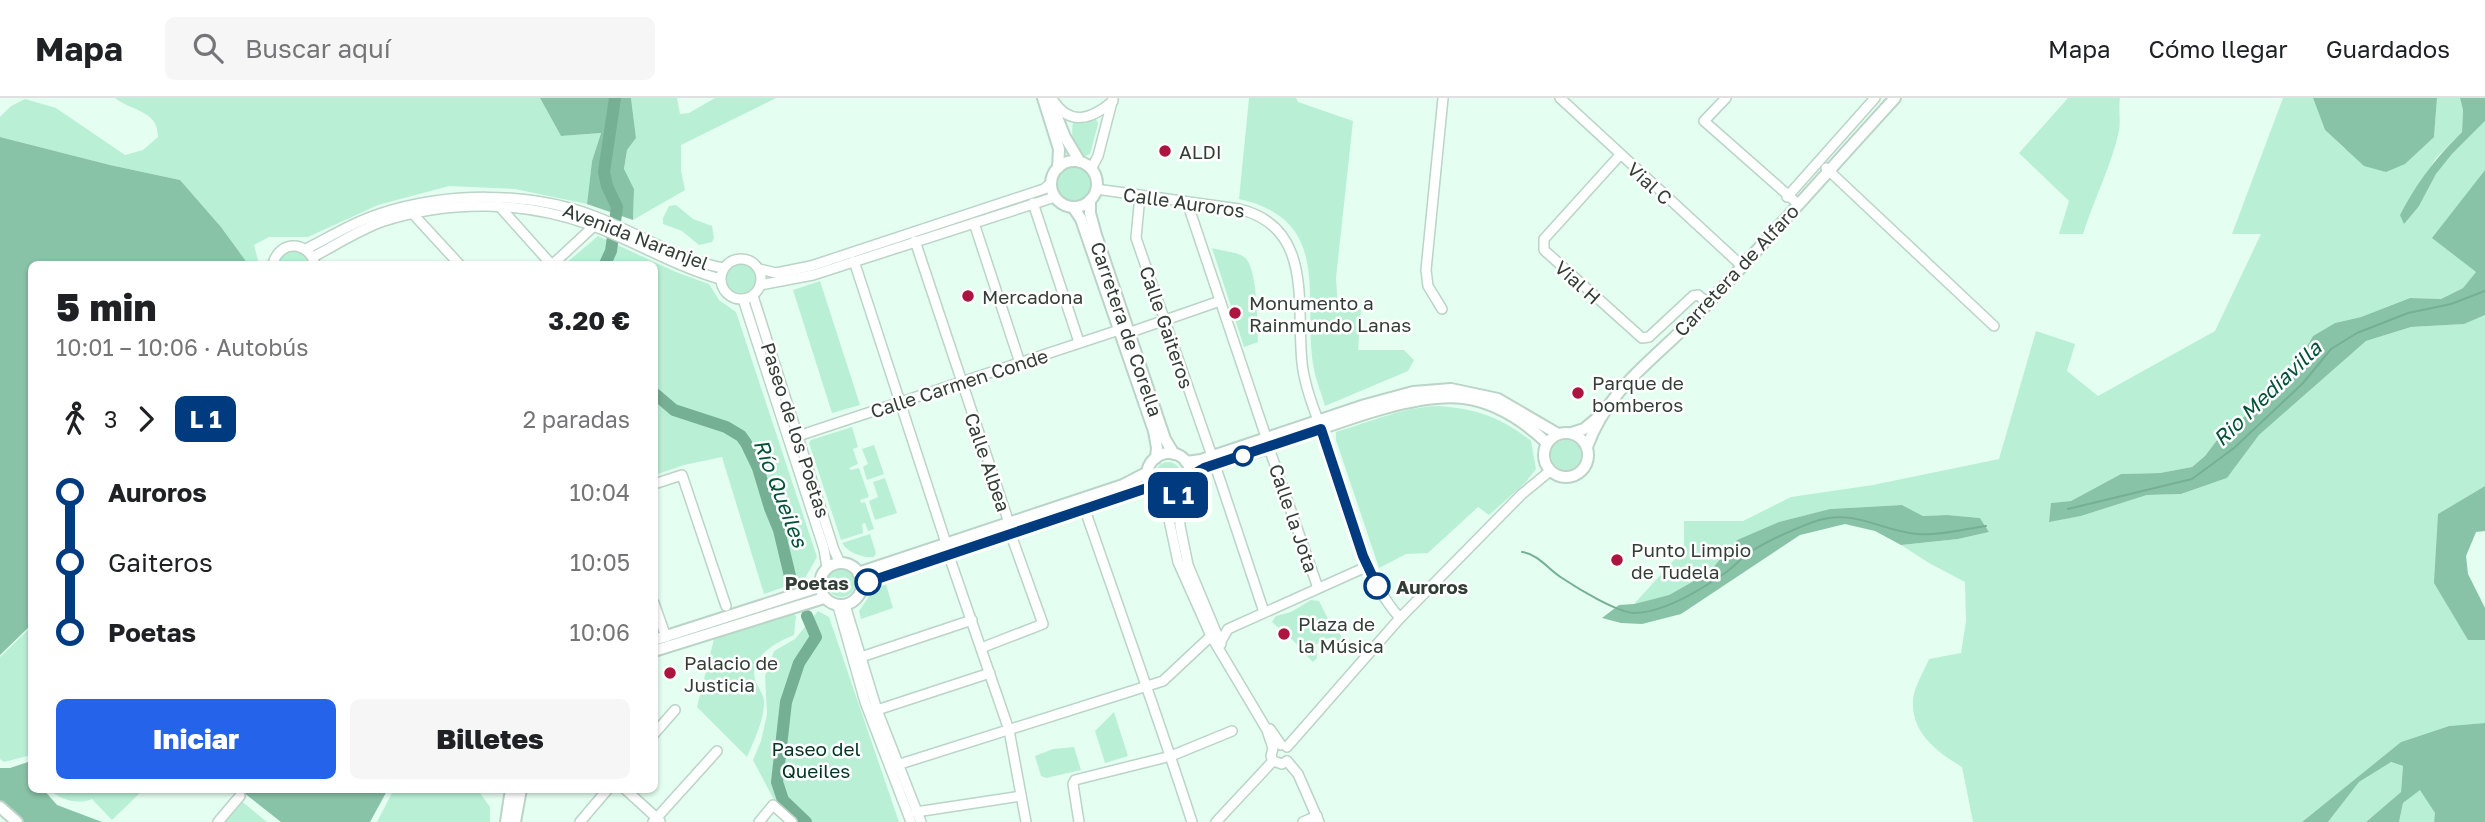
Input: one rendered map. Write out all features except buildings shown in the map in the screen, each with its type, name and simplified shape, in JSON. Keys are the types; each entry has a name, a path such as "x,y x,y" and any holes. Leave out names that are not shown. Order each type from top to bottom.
{"main road":[{"path":"1043,98 1059,149 1058,168 1051,183 1055,197 1061,203 1080,206 1090,200 1096,188 1095,177 1091,169 1080,162 1071,150 1051,98"},
{"name":"Carretera de Alfaro","path":"1587,447 1599,421 1626,382 1706,302 1794,201 1893,98"},
{"path":"1058,168 1066,163 1080,162"},
{"name":"Carretera de Corella","path":"1090,200 1096,235 1156,438 1156,458"},
{"name":"Carretera de Corella","path":"1073,207 1081,219 1164,439 1174,454"},
{"name":"Carretera de Alfaro","path":"1572,433 1592,424 1625,377 1706,302"},
{"path":"1186,462 1213,460 1413,392 1451,389 1498,399 1558,434 1572,433 1578,436 1587,447 1588,460 1580,473 1565,477 1550,471 1544,459 1547,443 1558,434"},
{"path":"1320,424 1425,400 1462,398 1494,406 1532,428 1547,443"},
{"path":"862,584 1126,494 1151,488 1164,496 1179,494 1189,484 1191,477 1186,462 1174,454 1156,458 1150,464 1148,472 1151,488"},
{"path":"1191,477 1213,460"},
{"path":"859,573 1123,485 1148,472"},
{"path":"660,638 821,592 842,606 857,598 862,584 859,573 854,567 840,563 827,568 820,580 821,592"},
{"path":"658,650 821,592"},
{"path":"506,822 510,793"},
{"path":"515,822 520,793"},
{"path":"0,807 17,822"},
{"path":"0,814 9,822"}],"street":[{"path":"1051,98 1064,113 1077,117 1097,113 1113,99"},
{"path":"1443,98 1426,270 1428,286 1443,309"},
{"name":"Vial C","path":"1560,98 1740,265"},
{"path":"1726,98 1704,121 1794,201 1875,98"},
{"path":"1091,169 1098,156 1113,99"},
{"name":"Vial H","path":"1620,155 1544,239 1544,250 1642,338 1648,337 1693,296 1698,295 1706,302"},
{"path":"1827,169 1994,326"},
{"path":"759,269 776,273 811,266 1040,190 1051,183"},
{"name":"Calle Auroros","path":"1096,188 1252,212 1271,222 1290,245 1296,263 1303,366 1320,424 1366,567 1387,604 1400,618"},
{"name":"Calle Gaiteros","path":"1140,195 1136,238 1264,612"},
{"path":"760,285 813,275 1055,197"},
{"name":"Avenida Naranjel","path":"311,257 378,214 417,204 460,198 508,198 593,215 692,271 720,279"},
{"name":"Calle la Jota","path":"1187,202 1318,588"},
{"path":"1033,203 1079,342"},
{"name":"Avenida Naranjel","path":"311,257 382,222 460,206 500,206 552,213 628,236 700,264 723,268"},
{"path":"500,206 549,261"},
{"path":"413,214 456,261"},
{"path":"974,223 1020,363"},
{"path":"555,261 594,226"},
{"name":"Calle Albea","path":"915,242 1009,523"},
{"path":"274,261 279,252 287,246 297,245 311,257"},
{"path":"740,258 754,263 759,269 760,285 753,296 743,299 730,296 722,286 720,279 723,268 732,260 740,258"},
{"path":"854,261 946,543"},
{"name":"Paseo de los Poetas","path":"753,296 840,563"},
{"name":"Paseo de los Poetas","path":"743,299 826,555 827,568"},
{"name":"Calle Carmen Conde","path":"798,436 1079,342 1165,320 1220,301"},
{"path":"1273,761 1271,755 1400,618 1522,494 1550,471"},
{"path":"658,483 682,475 726,606"},
{"path":"1179,494 1183,548 1188,565 1220,643 1280,746"},
{"path":"1164,496 1178,562 1211,636 1263,723 1280,746 1290,752 1287,761 1282,764 1273,761"},
{"path":"1085,510 1192,822"},
{"name":"Calle Albea","path":"981,648 1043,624 1011,535"},
{"path":"949,556 1009,730 1026,822"},
{"path":"1220,643 1228,629 1366,567"},
{"path":"842,606 877,710 920,822"},
{"path":"842,606 865,702 911,822"},
{"path":"1210,617 1228,629"},
{"path":"861,657 972,620"},
{"path":"897,765 1163,681 1211,636"},
{"path":"877,710 990,673"},
{"path":"658,729 675,710"},
{"path":"1079,822 1073,784 1075,780 1171,756 1232,732"},
{"path":"629,793 657,821 717,751"},
{"path":"1216,822 1273,761"},
{"path":"1287,761 1297,774 1318,819 1303,822"},
{"path":"580,822 605,793"},
{"path":"218,822 240,796"},
{"path":"916,812 1021,796"},
{"path":"759,822 773,805 792,822"}],"green space":[{"path":"115,98 540,98 561,136 601,133 592,161 587,204 515,189 449,186 378,205 308,237 269,237 254,245 258,261 246,261 221,227 180,180 0,137 0,117 11,106 25,99 56,108 125,155 143,150 158,137 154,121"},
{"path":"540,98 631,98 636,138 627,150 624,169 634,189 633,220 587,204 592,161 601,133 561,136"},
{"path":"631,98 677,98 680,114 689,113 715,98 776,98 681,145 681,171 685,190 633,220 634,189 624,170 627,150 636,138"},
{"path":"1249,98 1296,98 1298,102 1353,121 1336,278 1338,308 1361,310 1358,350 1404,350 1414,360 1408,371 1325,406 1313,364 1310,286 1301,242 1288,224 1268,209 1239,199"},
{"path":"2068,98 2120,98 2120,127 2116,144 2083,234 2059,234 2069,201 2019,153"},
{"path":"2283,98 2313,98 2325,130 2345,149 2434,137 2437,98 2460,98 2463,110 2462,132 2437,157 2400,215 2419,206 2436,174 2485,121 2485,170 2433,238 2476,272 2463,288 2441,299 2410,298 2361,317 2335,323 2313,336 2280,393 2263,407 2236,421 2192,467 2160,473 2121,474 2071,501 2052,503 2049,521 2081,516 2147,495 2181,494 2227,478 2259,435 2366,341 2411,327 2463,324 2485,315 2485,486 2438,514 2468,640 2485,640 2485,723 2449,726 2401,742 2302,822 1973,822 1962,767 1935,748 1921,732 1916,722 1913,700 1929,659 1961,653 1966,621 1965,582 1901,545 1958,539 1989,532 1980,518 1923,516 1902,505 1830,509 1780,522 1737,540 1708,573 1669,595 1634,604 1684,549 1684,521 1743,521 1791,497 1873,485 1999,459 2036,331 2075,344 2067,371 2098,396 2215,331 2261,234 2232,234"},
{"path":"2313,98 2437,98 2434,137 2405,164 2386,172 2364,166 2325,130"},
{"path":"2460,98 2485,98 2485,121 2436,174 2419,206 2404,224 2400,215 2413,191 2435,161 2462,132 2463,110"},
{"path":"1096,119 1098,124 1090,154 1083,157 1073,141 1073,122"},
{"path":"0,137 180,180 221,227 246,261 28,261 28,628 0,655"},
{"path":"1074,167 1086,172 1091,184 1086,196 1074,201 1062,196 1057,184 1062,172"},
{"path":"2485,170 2485,315 2464,324 2411,327 2366,341 2259,435 2227,478 2181,494 2147,495 2081,516 2049,522 2051,503 2071,501 2121,474 2160,473 2192,467 2236,421 2263,407 2280,393 2313,336 2335,323 2361,317 2410,298 2441,299 2463,288 2476,272 2432,238"},
{"path":"676,205 693,219 712,226 712,242 699,245 682,231 663,224 669,206"},
{"path":"598,236 652,261 569,261"},
{"path":"1212,248 1240,255 1249,262 1256,296 1258,342 1244,347"},
{"path":"292,250 303,253 307,261 279,261 282,255"},
{"path":"741,261 752,266 757,277 752,288 741,293 730,288 725,277 730,266"},
{"path":"658,264 709,284 719,300 736,312 817,557 804,580 764,594 722,457 658,474"},
{"path":"820,281 860,405 832,413 793,290"},
{"path":"1438,406 1477,412 1509,426 1531,441 1536,469 1525,483 1489,515 1478,507 1428,553 1406,554 1379,568 1336,440 1336,432 1399,412"},
{"path":"852,427 858,447 853,449 858,464 849,468 859,468 869,497 860,500 861,503 865,502 874,529 868,531 865,523 862,524 863,533 841,540 809,443 811,440"},
{"path":"1566,440 1572,441 1580,449 1580,461 1572,469 1566,470 1560,469 1552,461 1551,455 1552,449 1560,441"},
{"path":"874,445 884,474 867,480 863,467 868,464 862,449"},
{"path":"1168,462 1177,466 1181,475 1177,484 1168,488 1159,484 1155,475 1159,466"},
{"path":"885,478 897,513 875,520 869,501 878,497 873,482"},
{"path":"2485,486 2485,531 2476,532 2466,556 2468,574 2485,608 2485,640 2468,640 2434,583 2438,514"},
{"path":"1902,505 1923,516 1980,518 1989,532 1958,539 1901,545 1875,531 1845,524 1800,535 1681,614 1642,624 1621,623 1602,618 1619,605 1669,595 1708,573 1737,540 1779,522 1830,509"},
{"path":"870,534 876,553 874,557 856,554 842,543"},
{"path":"841,569 851,573 855,583 851,593 841,597 831,593 827,583 831,573"},
{"path":"885,581 893,608 861,619 859,611 877,585"},
{"path":"1311,600 1319,601 1343,639 1338,642 1330,638 1321,640 1316,645 1317,658 1313,662 1307,653 1272,622 1276,616 1291,612"},
{"name":"Paseo del Queiles","path":"818,611 829,617 899,822 803,822 773,798 753,760 761,741 767,714 765,676 774,651 795,639"},
{"path":"790,613 796,616 794,635 766,651 756,664 755,680 763,697 764,707 747,757 697,707 714,639"},
{"path":"28,630 28,756 4,762 0,759 0,657"},
{"path":"1114,712 1128,756 1105,763 1095,731"},
{"path":"2485,723 2485,822 2434,822 2435,813 2420,790 2403,803 2399,822 2366,822 2401,792 2403,766 2391,762 2359,782 2328,822 2302,822 2401,742 2449,726"},
{"path":"1074,747 1081,770 1046,778 1041,776 1035,756 1053,749"},
{"path":"28,762 28,793 46,793 57,805 102,822 23,822 0,801 0,768"},
{"path":"2390,762 2403,766 2401,792 2366,822 2328,822 2359,782"},
{"path":"2420,789 2435,813 2434,822 2399,822 2403,803"},
{"path":"55,793 140,793 112,820 92,799 81,802"},
{"path":"244,793 386,793 370,822 281,822"},
{"path":"392,793 480,793 490,807 490,822 377,822"},
{"path":"240,800 267,822 221,822"}],"waterway":[{"name":"Río Queiles","path":"606,261 611,251 617,207 604,172 615,98"},
{"name":"Rio Mediavilla","path":"2068,509 2192,479 2234,448 2303,383 2331,349 2357,333 2408,313 2451,304 2485,291"},
{"name":"Río Queiles","path":"658,396 674,410 726,427 741,436 758,468 779,530 790,576"},
{"name":"Rio Mediavilla","path":"1522,552 1538,559 1562,578 1597,599 1617,609 1634,613 1657,609 1682,599 1773,539 1827,518 1854,518 1917,534 1986,526"},
{"name":"Río Queiles","path":"806,822 783,800 777,782 786,702 799,663 816,637 807,616"}],"bus line":[{"path":"868,582 1147,488 1172,497 1185,490 1191,477 1204,468 1321,429 1366,567 1377,586"}],"place":[{"name":"ALDI","path":"1165,151"},
{"name":"Mercadona","path":"968,296"},
{"name":"Monumento a Rainmundo Lanas","path":"1235,313"},
{"name":"Parque de bomberos","path":"1578,393"},
{"name":"Punto Limpio de Tudela","path":"1617,560"},
{"name":"Poetas","path":"868,582"},
{"name":"Auroros","path":"1377,586"},
{"name":"Plaza de la Música","path":"1284,634"},
{"name":"Palacio de Justicia","path":"670,673"}]}
